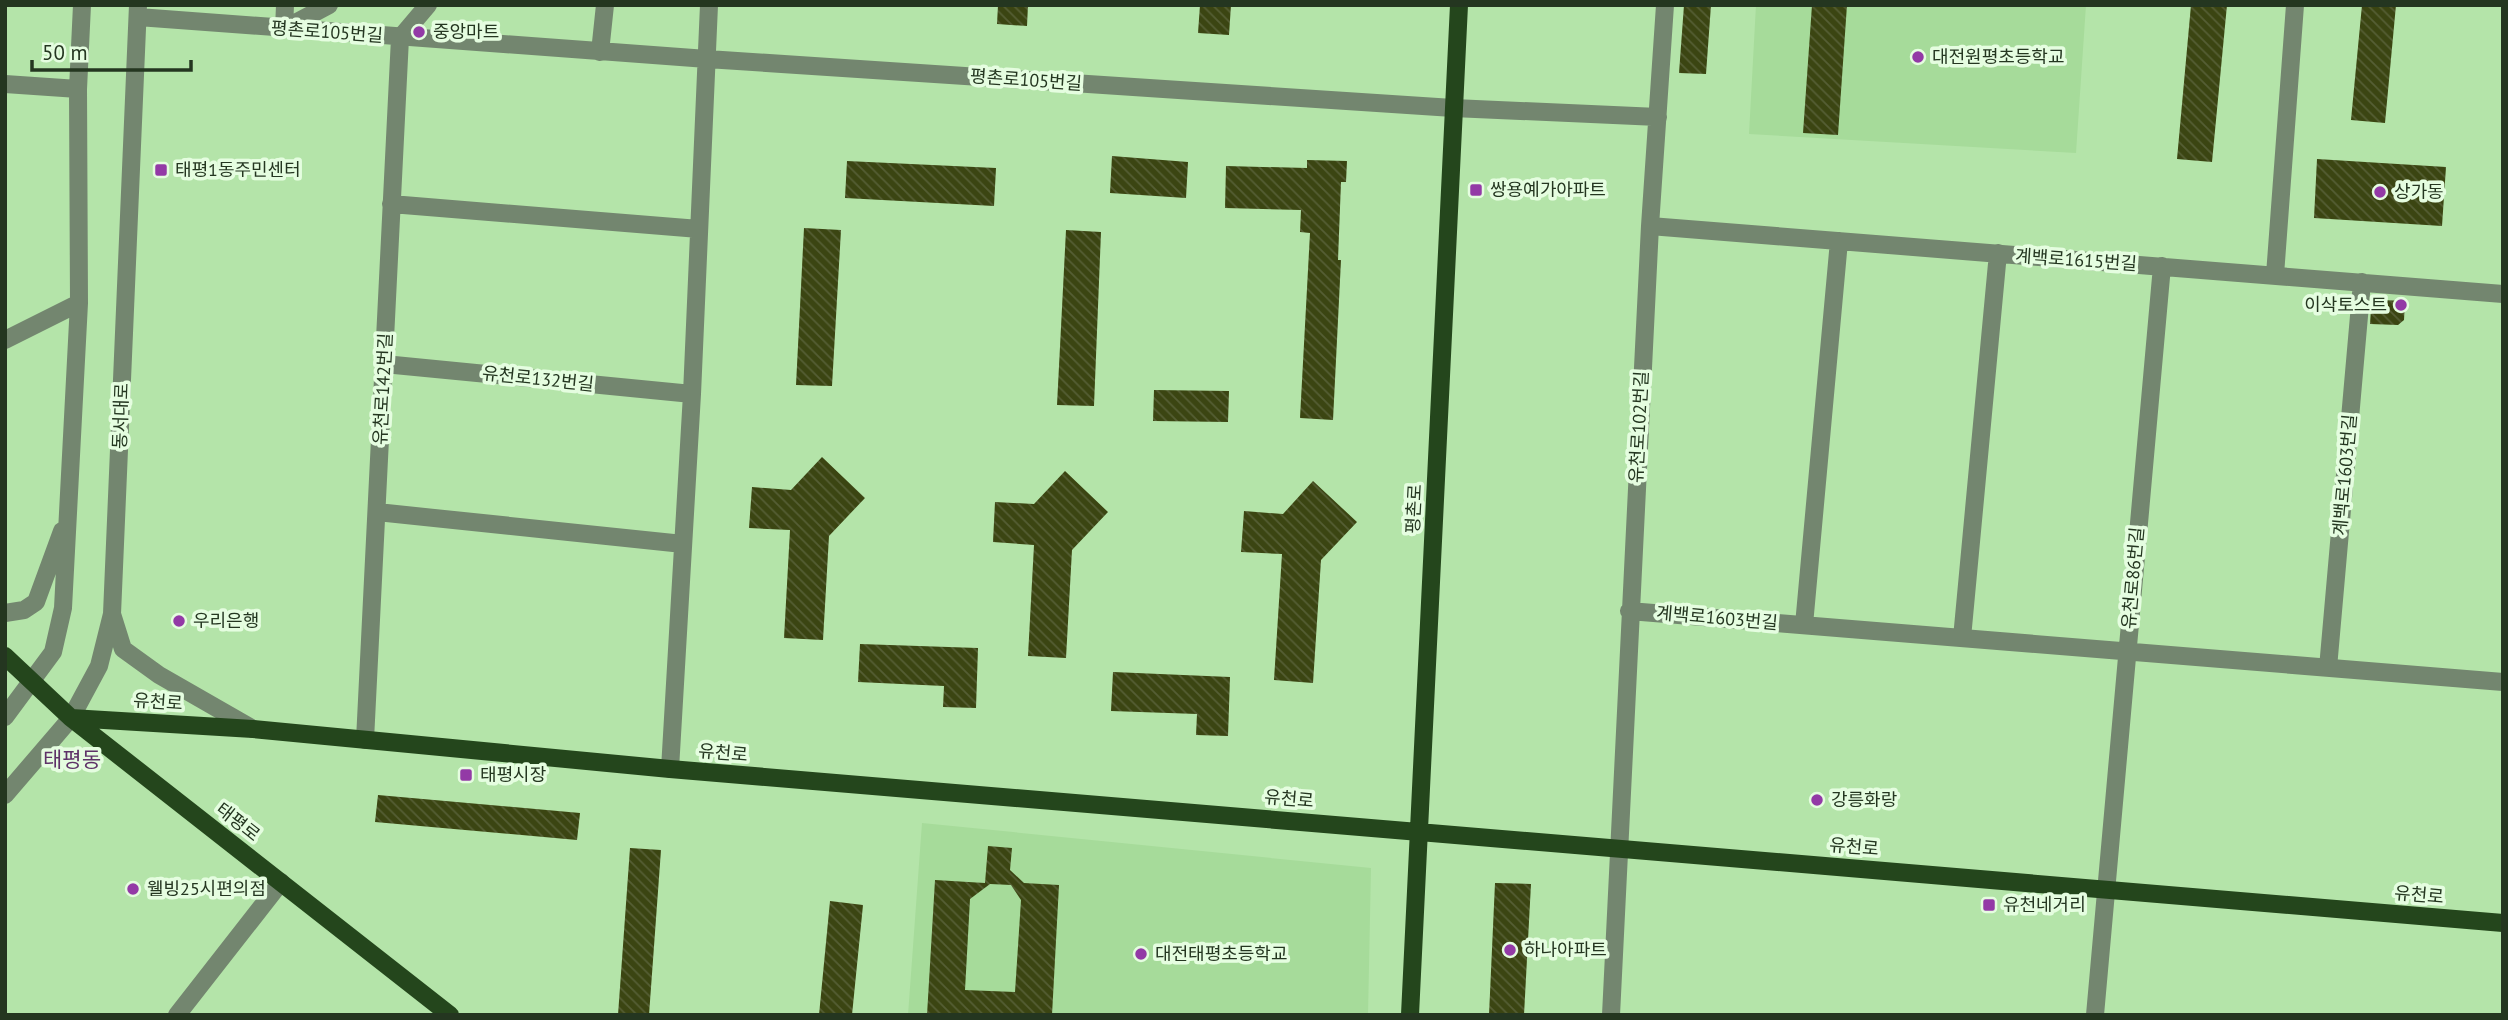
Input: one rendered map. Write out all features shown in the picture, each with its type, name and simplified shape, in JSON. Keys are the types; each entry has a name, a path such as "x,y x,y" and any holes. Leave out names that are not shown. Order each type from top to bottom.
{"main road":[{"name":"평촌로","path":"1410,1015 1459,5"},
{"name":"태평로","path":"5,656 71,718 450,1015"},
{"name":"유천로","path":"71,718 254,729 670,769 2503,923"}],"street":[{"path":"5,717 53,652 63,608 79,303 78,89 82,5"},
{"path":"284,29 285,5"},
{"path":"284,29 329,5"},
{"path":"400,38 428,5"},
{"path":"600,52 605,5"},
{"path":"670,769 692,394 709,5"},
{"name":"유천로102번길","path":"1611,1015 1629,611 1665,5"},
{"path":"2275,275 2295,5"},
{"name":"평촌로105번길","path":"138,11 284,29 706,60 1453,108 1658,117"},
{"name":"동서대로","path":"5,795 71,718 99,666 112,614 138,11"},
{"name":"유천로142번길","path":"365,740 400,38"},
{"path":"5,84 78,89"},
{"path":"391,204 699,229"},
{"name":"계백로1615번길","path":"1650,226 2503,294"},
{"path":"1804,625 1839,241"},
{"path":"1962,638 1998,253"},
{"name":"유천로86번길","path":"2095,1015 2162,266"},
{"name":"계백로1603번길","path":"2328,668 2362,282"},
{"path":"5,340 79,303"},
{"name":"유천로132번길","path":"384,363 692,394"},
{"path":"5,613 24,610 36,602 69,511"},
{"path":"377,512 683,544"},
{"name":"계백로1603번길","path":"1629,611 2503,682"},
{"path":"112,614 123,649 159,675 254,729"},
{"path":"177,1015 281,882"}],"shaded area":[{"name":"대전원평초등학교","path":"1756,5 2086,5 2076,153 1749,134"},
{"name":"대전태평초등학교","path":"922,823 1371,868 1368,1015 908,1015"}],"building":[{"path":"998,5 1028,5 1027,26 997,24"},
{"path":"1200,5 1231,5 1229,35 1198,33"},
{"path":"1684,5 1711,5 1706,74 1679,73"},
{"path":"1812,5 1847,5 1838,135 1803,133"},
{"path":"2191,5 2227,5 2212,162 2177,159"},
{"path":"2362,5 2396,5 2385,123 2351,120"},
{"path":"1112,156 1188,162 1186,198 1110,193"},
{"name":"상가동","path":"2317,159 2446,167 2442,226 2314,218"},
{"path":"1307,160 1347,161 1346,182 1341,182 1338,260 1341,260 1333,420 1300,418 1310,233 1300,232 1301,210 1225,208 1226,166 1307,168"},
{"path":"847,161 996,168 994,206 845,198"},
{"path":"804,228 841,230 832,386 796,385"},
{"path":"1066,230 1101,232 1094,406 1057,405"},
{"path":"2382,300 2405,301 2404,320 2398,325 2370,324 2371,309"},
{"path":"1154,390 1229,391 1228,422 1153,421"},
{"path":"822,457 865,498 829,536 823,640 784,638 790,530 749,528 752,487 791,490"},
{"path":"1065,471 1108,512 1072,550 1066,658 1028,656 1034,545 993,542 995,502 1034,504"},
{"path":"1313,481 1357,522 1321,560 1313,683 1274,680 1282,554 1241,552 1244,511 1283,514"},
{"path":"860,644 978,648 976,708 943,707 944,686 858,682"},
{"path":"1113,672 1230,677 1228,736 1196,735 1197,714 1111,711"},
{"path":"378,795 580,813 577,840 375,822"},
{"path":"988,846 1012,848 1010,870 1024,883 1059,885 1052,1015 927,1015 935,880 985,883","holes":["990,884 1011,885 1021,900 1015,992 965,990 970,899"]},
{"path":"630,848 661,850 649,1015 618,1015"},
{"name":"하나아파트","path":"1495,883 1531,884 1524,1015 1489,1015"},
{"path":"830,901 863,905 852,1015 819,1015"}],"place":[{"name":"중앙마트","path":"419,32"},
{"name":"대전원평초등학교","path":"1918,57"},
{"name":"태평1동주민센터","path":"161,170"},
{"name":"쌍용예가아파트","path":"1476,190"},
{"name":"상가동","path":"2380,192"},
{"name":"이삭토스트","path":"2401,305"},
{"name":"우리은행","path":"179,621"},
{"name":"태평시장","path":"466,775"},
{"name":"강릉화랑","path":"1817,800"},
{"name":"웰빙25시편의점","path":"133,889"},
{"name":"유천네거리","path":"1989,905"},
{"name":"하나아파트","path":"1510,950"},
{"name":"대전태평초등학교","path":"1141,954"}],"district":[{"name":"태평동","path":"72,760"}]}
